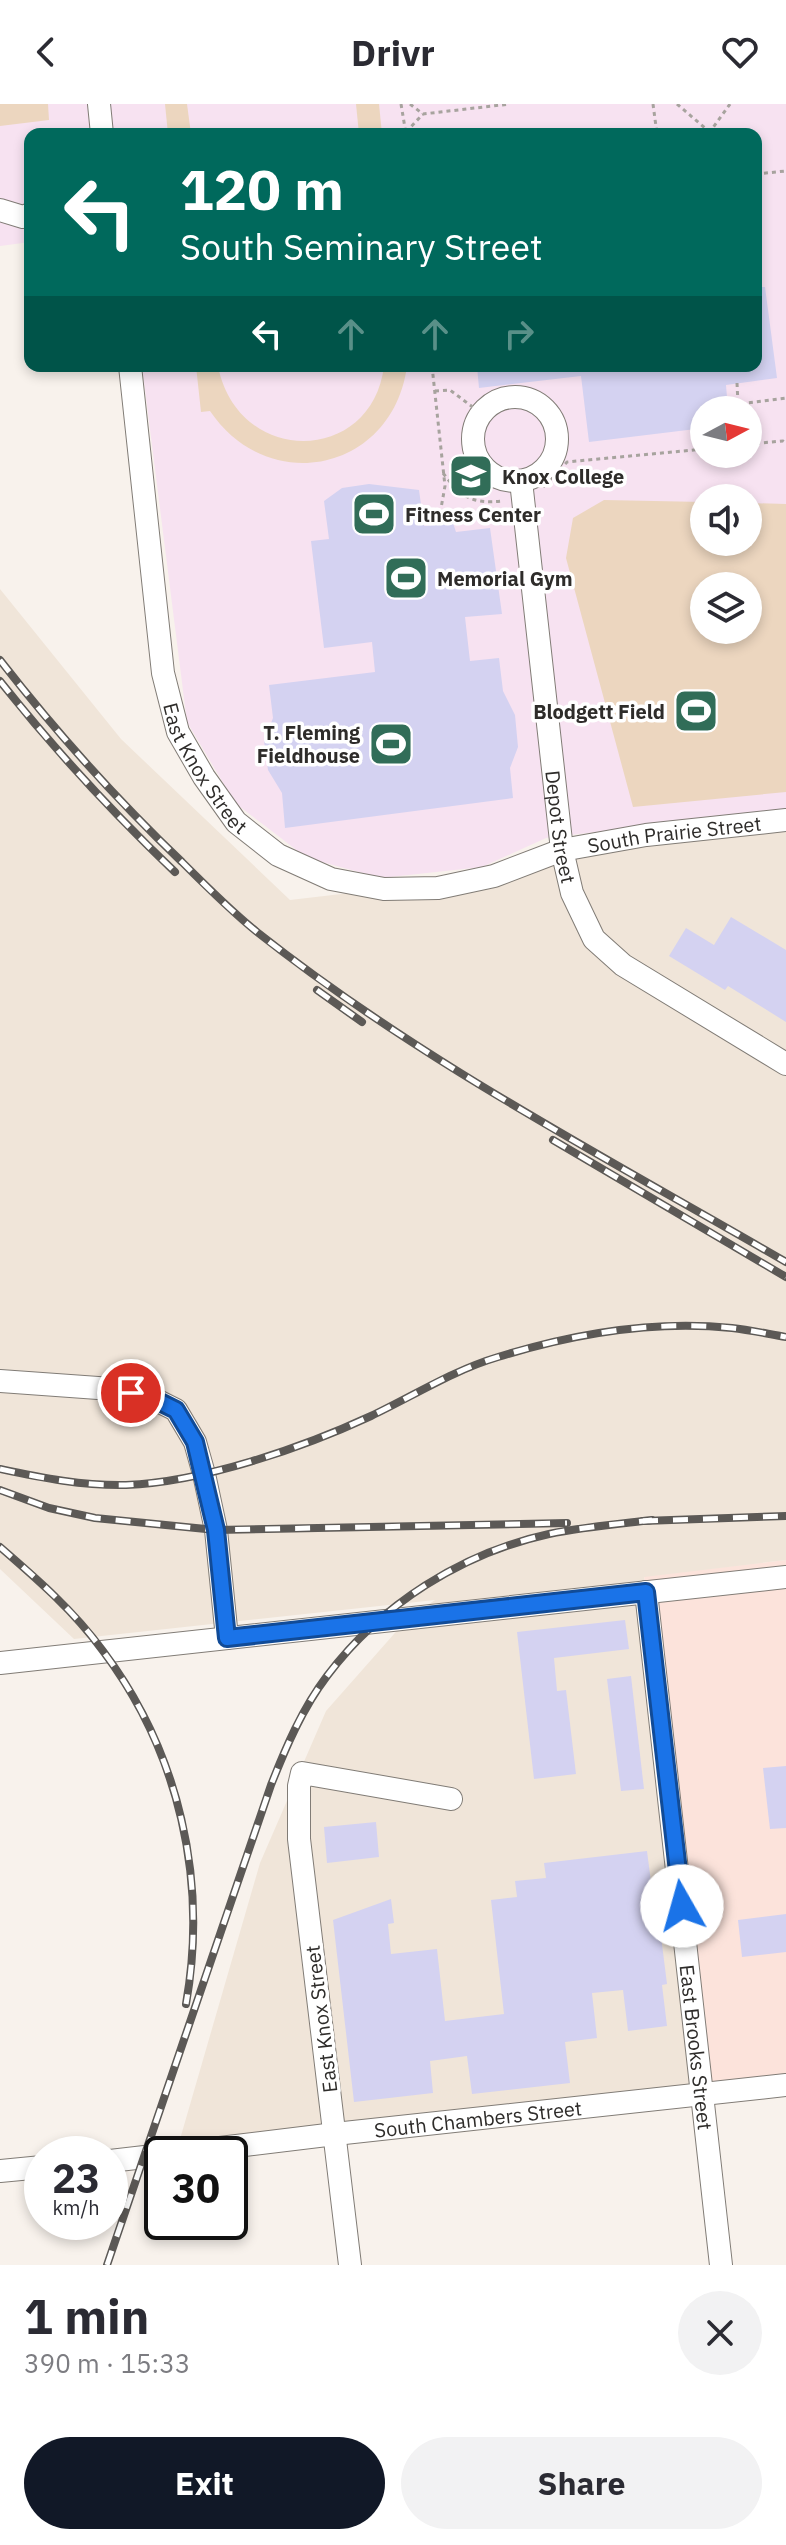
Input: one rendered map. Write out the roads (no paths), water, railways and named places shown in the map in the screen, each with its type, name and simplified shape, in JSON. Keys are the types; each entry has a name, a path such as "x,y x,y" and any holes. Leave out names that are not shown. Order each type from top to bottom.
{"street":[{"path":"99,104 101,128"},
{"path":"0,210 24,217"},
{"name":"East Knox Street","path":"131,372 163,673 178,732 204,777 236,822 278,855 331,879 384,889 438,888 494,876 562,850"},
{"path":"512,397 527,398 540,404 550,414 558,442 546,468 522,490 485,468 473,445 474,431 482,414 498,400 512,397"},
{"name":"Depot Street","path":"522,490 562,850 572,893 594,939 623,965 786,1064"},
{"name":"South Prairie Street","path":"562,850 646,835 786,820"},
{"path":"0,1381 112,1389 150,1397 176,1410 195,1442 204,1474 216,1530 227,1638"},
{"path":"0,1663 786,1577"},
{"name":"East Brooks Street","path":"646,1592 721,2265"},
{"name":"East Knox Street","path":"350,2265 299,1839 299,1786 302,1773 451,1799"},
{"name":"South Chambers Street","path":"248,2145 786,2085"},
{"path":"0,2171 24,2169"}],"railway":[{"path":"0,660 110,789 209,889 257,932 319,979 449,1066 786,1262"},
{"path":"0,681 84,780 175,872"},
{"path":"317,990 362,1022"},
{"path":"553,1140 786,1277"},
{"path":"0,1469 63,1481 110,1485 187,1477 252,1461 314,1440 466,1369 555,1342 614,1331 673,1326 732,1328 786,1337"},
{"path":"0,1490 49,1508 95,1518 216,1530 567,1523"},
{"path":"643,1521 786,1516"},
{"path":"107,2265 271,1785 302,1715 327,1676 348,1650 398,1604 455,1568 485,1554 549,1534 652,1520"},
{"path":"0,1547 92,1636 129,1690 151,1731 181,1819 189,1864 193,1911 192,1957 186,2004"}],"place":[{"name":"Knox College","path":"471,476"},
{"name":"Fitness Center","path":"374,514"},
{"name":"Memorial Gym","path":"406,578"},
{"name":"Blodgett Field","path":"696,711"},
{"name":"T. Fleming Fieldhouse","path":"391,744"}]}
